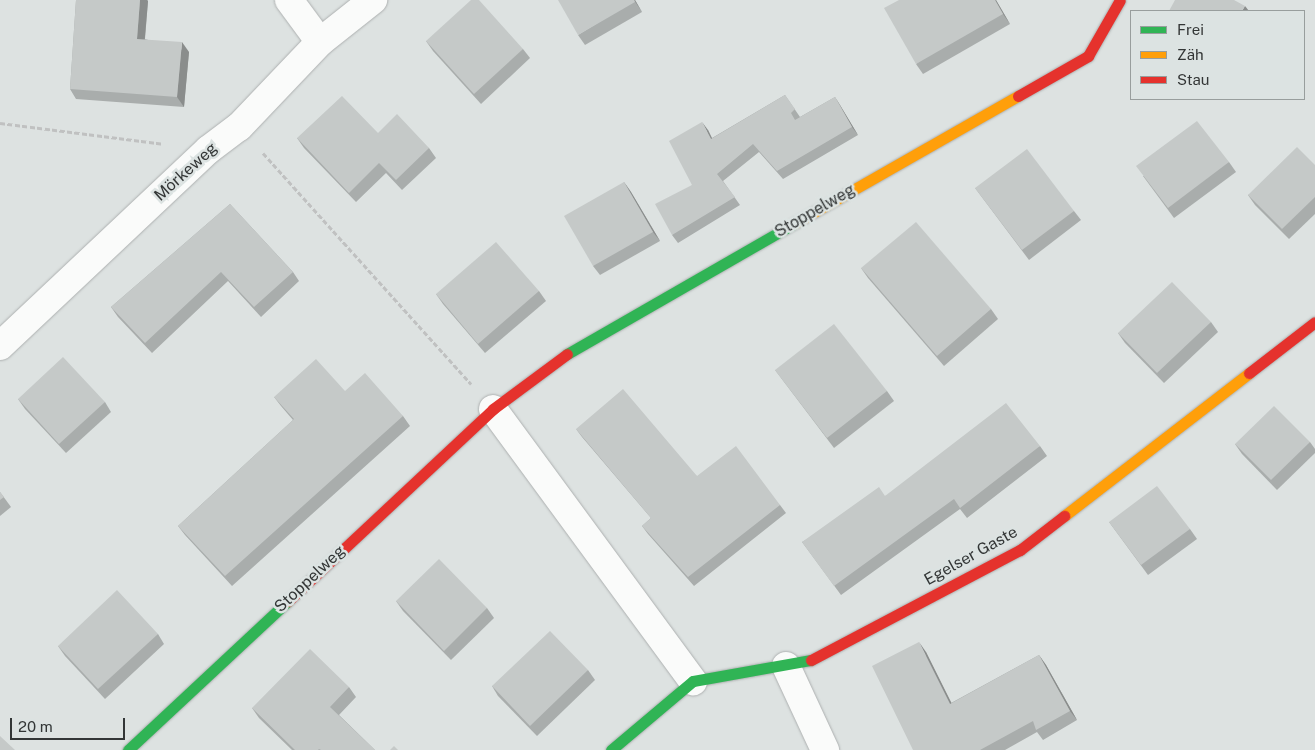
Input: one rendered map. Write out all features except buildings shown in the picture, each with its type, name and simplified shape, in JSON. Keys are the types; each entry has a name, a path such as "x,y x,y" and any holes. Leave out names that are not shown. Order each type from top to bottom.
{"street":[{"path":"289,0 320,42"},
{"name":"Mörkeweg","path":"0,346 208,150 240,127 320,42 373,0"},
{"name":"Stoppelweg","path":"128,750 493,409 583,343 1088,56 1120,0"},
{"name":"Egelser Gaste","path":"693,681 813,660 1020,550 1315,322"},
{"path":"493,409 693,681 611,750"},
{"path":"786,666 825,750"}],"path":[{"path":"0,123 208,150"},
{"path":"240,127 493,409"}],"traffic: fast":[{"path":"567,354 795,223"},
{"path":"128,750 288,601"},
{"path":"611,750 693,681 811,660"}],"traffic: slow":[{"path":"795,223 1018,96"},
{"path":"1064,516 1249,373"}],"traffic: jam":[{"path":"1018,96 1088,56 1120,0"},
{"path":"1249,373 1315,322"},
{"path":"288,601 493,409 567,354"},
{"path":"811,660 1020,550 1064,516"}]}
